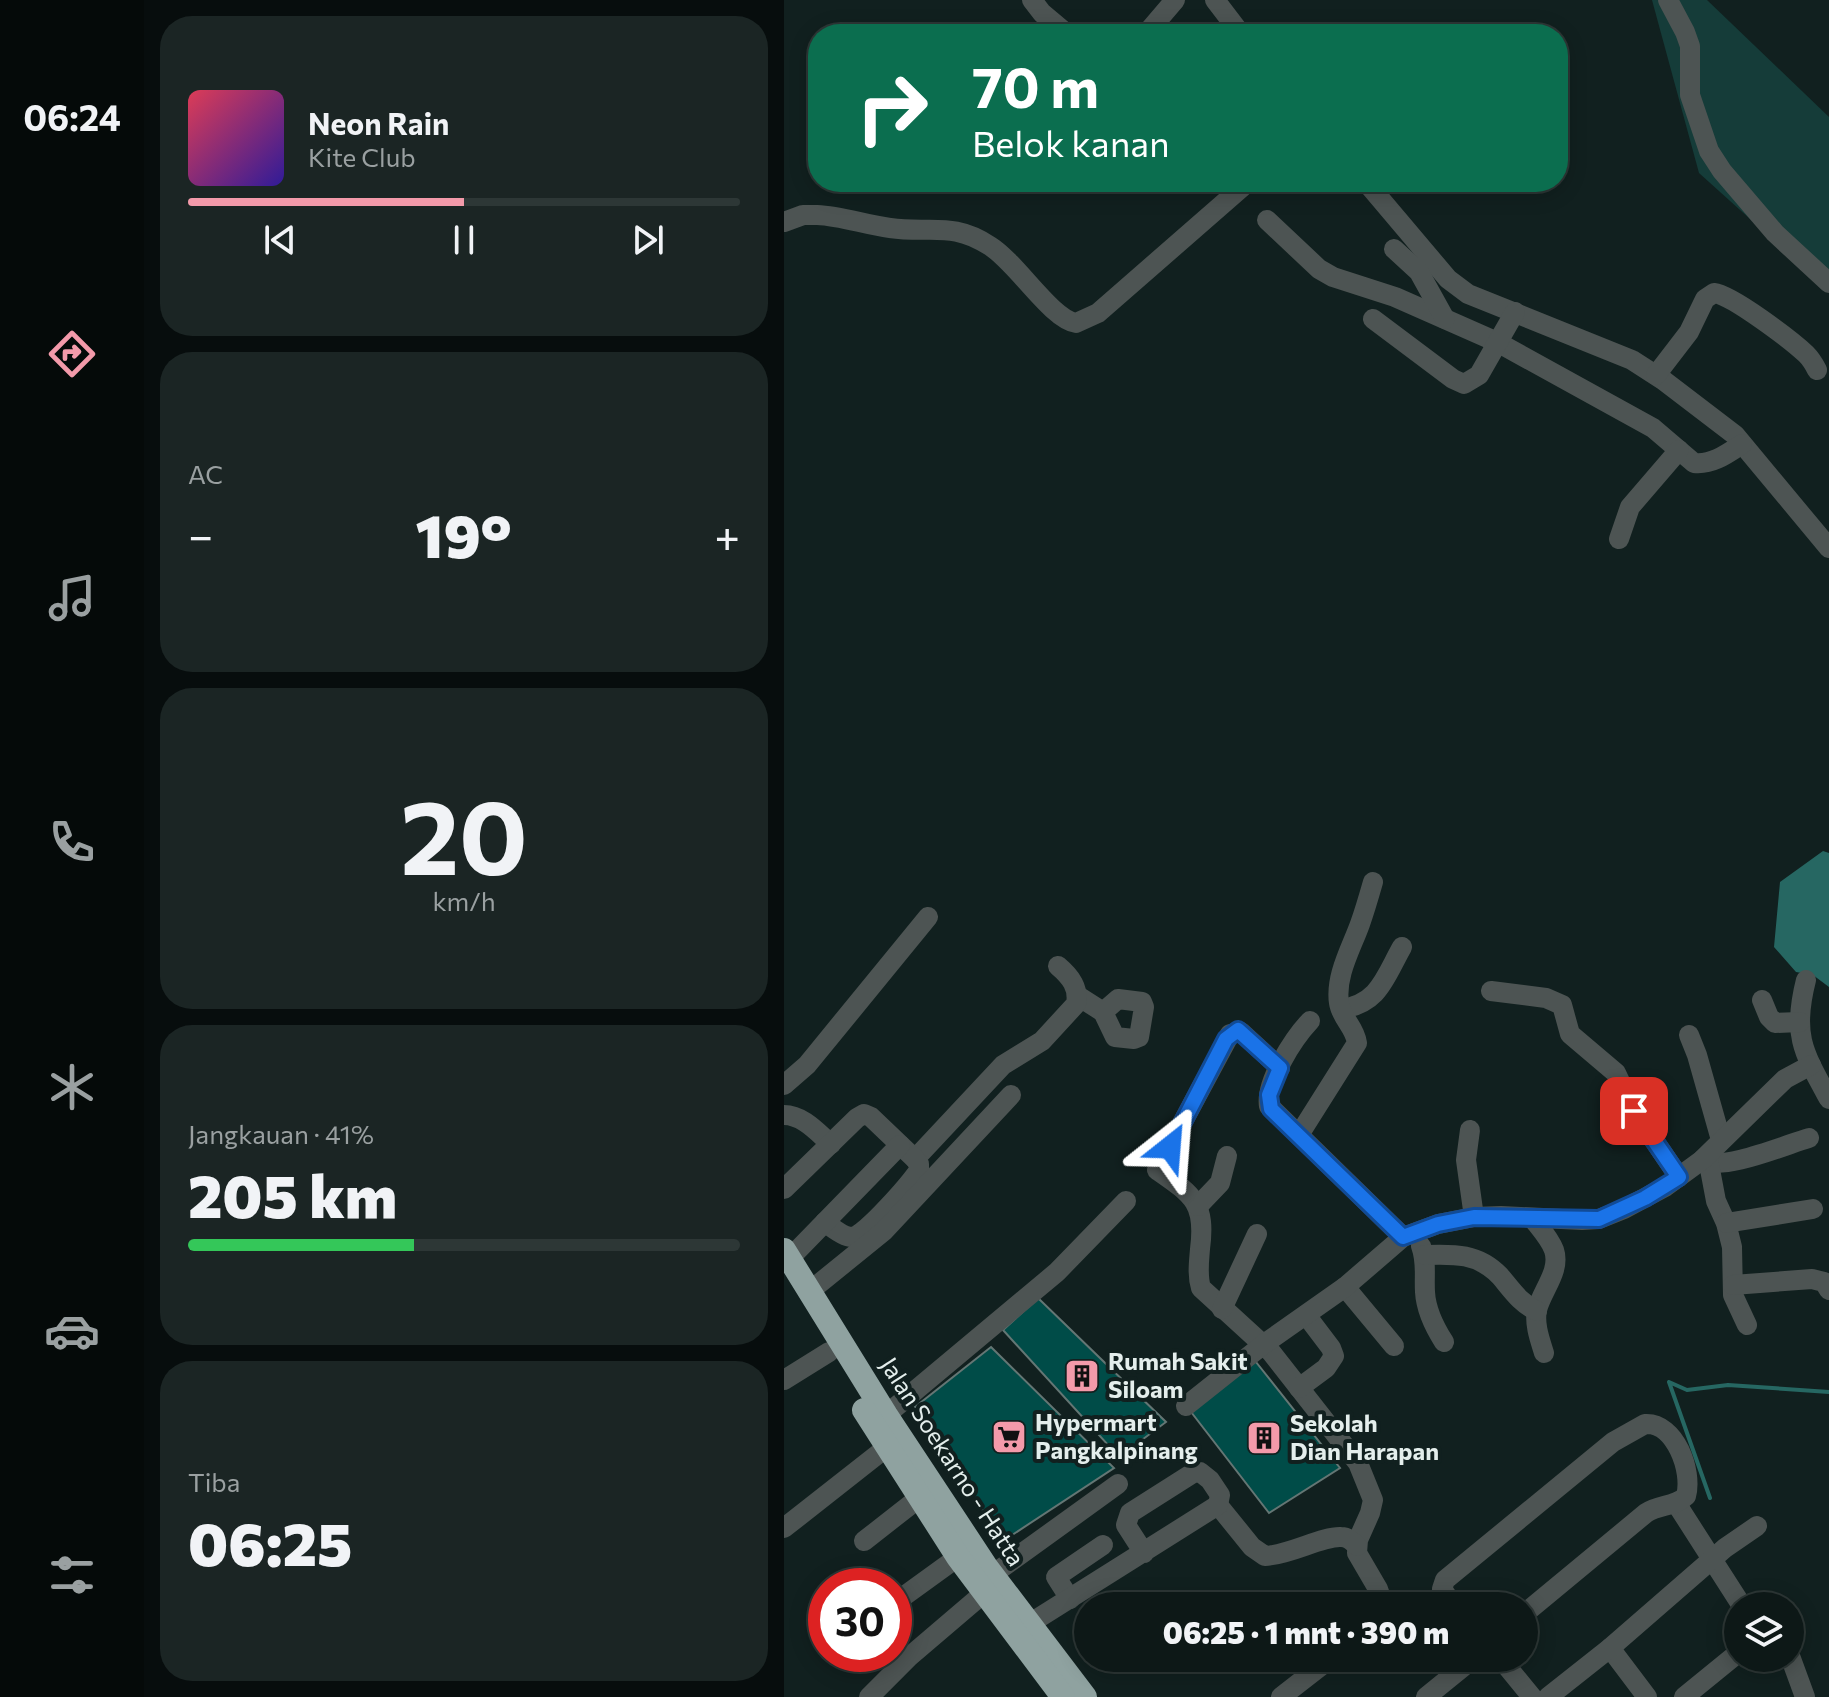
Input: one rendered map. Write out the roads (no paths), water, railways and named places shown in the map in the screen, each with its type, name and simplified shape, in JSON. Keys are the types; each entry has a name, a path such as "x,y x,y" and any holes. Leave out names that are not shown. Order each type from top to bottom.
{"highway":[{"name":"Jalan Soekarno - Hatta","path":"786,1263 810,1291 988,1584 1063,1697"},
{"name":"Jalan Soekarno - Hatta","path":"786,1263 829,1352 958,1557 1029,1624 1085,1697"}],"street":[{"path":"1032,0 1055,24"},
{"path":"1155,24 1175,0"},
{"path":"1215,0 1233,24"},
{"path":"1668,0 1690,46 1690,95 1709,151 1722,171 1775,233 1829,283"},
{"path":"784,222 803,215 817,215 846,218 886,228 961,231 1006,257 1052,309 1065,320 1076,323 1098,313 1237,192"},
{"path":"1374,192 1448,279 1468,294 1632,360 1688,398 1742,444 1829,548"},
{"path":"1267,220 1319,269 1333,277 1395,297 1497,342 1653,428 1694,463 1719,459 1742,444"},
{"path":"1394,249 1419,272 1445,319"},
{"path":"1656,375 1689,332 1705,299 1714,293 1745,309 1805,353 1817,370"},
{"path":"1373,319 1464,384 1479,375 1515,312"},
{"path":"1619,539 1630,507 1679,450"},
{"path":"1299,1135 1357,1043 1355,1031 1341,1009 1339,992 1342,970 1373,882"},
{"path":"784,1085 807,1065 928,917"},
{"path":"1341,1009 1356,1007 1372,998 1402,947"},
{"path":"786,1263 825,1222 908,1152 1003,1065 1042,1041 1076,1004 1078,996 1074,982 1058,966"},
{"path":"1806,980 1800,1022 1801,1043 1829,1099"},
{"path":"1491,991 1546,998 1562,1005 1570,1034 1616,1073 1634,1111 1679,1177"},
{"path":"1078,996 1103,1012"},
{"path":"1762,1000 1775,1023 1800,1022"},
{"path":"1310,1021 1288,1049 1268,1103 1280,1119 1409,1234 1425,1255 1425,1297 1431,1318 1444,1342"},
{"path":"1280,1068 1240,1031 1232,1033 1157,1170 1183,1189 1198,1206 1203,1224 1200,1284 1222,1309 1264,1344 1358,1463 1372,1494 1370,1513 1357,1553 1379,1592"},
{"path":"1689,1035 1721,1140"},
{"path":"1186,1406 1264,1344 1345,1287 1409,1234 1474,1217 1599,1219 1645,1198 1706,1162 1721,1140 1785,1079 1811,1065"},
{"path":"810,1291 884,1231 1011,1095"},
{"path":"784,1189 849,1124 864,1114 871,1117 920,1167 858,1235 848,1236 825,1222"},
{"path":"784,1115 802,1120 831,1144"},
{"path":"1470,1130 1466,1160 1474,1217"},
{"path":"1706,1162 1729,1162 1809,1138"},
{"path":"1198,1206 1220,1183 1227,1156"},
{"path":"1706,1162 1732,1247 1736,1304 1747,1325"},
{"path":"886,1415 1057,1272 1126,1201"},
{"path":"1726,1223 1813,1209"},
{"path":"1533,1219 1555,1253 1555,1264 1537,1311 1538,1333 1544,1353"},
{"path":"1222,1309 1257,1234"},
{"path":"1425,1255 1457,1254 1474,1258 1500,1276 1524,1303 1537,1311"},
{"path":"1733,1285 1812,1279 1824,1282 1829,1290"},
{"path":"1345,1287 1394,1346"},
{"path":"1299,1388 1326,1368 1334,1356 1306,1315"},
{"path":"784,1380 829,1352"},
{"path":"1444,1592 1445,1580 1583,1465 1636,1427 1657,1424 1674,1441 1683,1461 1688,1483 1686,1496 1676,1503 1660,1505 1646,1513 1538,1602"},
{"path":"784,1528 887,1447"},
{"path":"1029,1624 1144,1553 1218,1505 1218,1491 1200,1472 1193,1473 1135,1509 1127,1518 1126,1525 1144,1553"},
{"path":"869,1697 988,1584 1118,1484"},
{"path":"864,1541 919,1498"},
{"path":"1676,1503 1734,1592"},
{"path":"1218,1505 1252,1547 1265,1556 1283,1555 1338,1536 1349,1538 1357,1546"},
{"path":"1548,1697 1757,1526"},
{"path":"1070,1599 1056,1576 1103,1545"},
{"path":"912,1590 958,1557"},
{"path":"1610,1648 1647,1697"},
{"path":"1684,1697 1724,1664"},
{"path":"1281,1697 1313,1672"},
{"path":"1426,1697 1457,1672"},
{"path":"1511,1672 1532,1697"},
{"path":"1796,1672 1805,1697"}],"waterway":[{"path":"1710,1498 1669,1382 1687,1390 1728,1385 1829,1392"}],"place":[{"name":"Rumah Sakit Siloam","path":"1082,1376"},
{"name":"Hypermart Pangkalpinang","path":"1009,1437"},
{"name":"Sekolah Dian Harapan","path":"1264,1438"}]}
